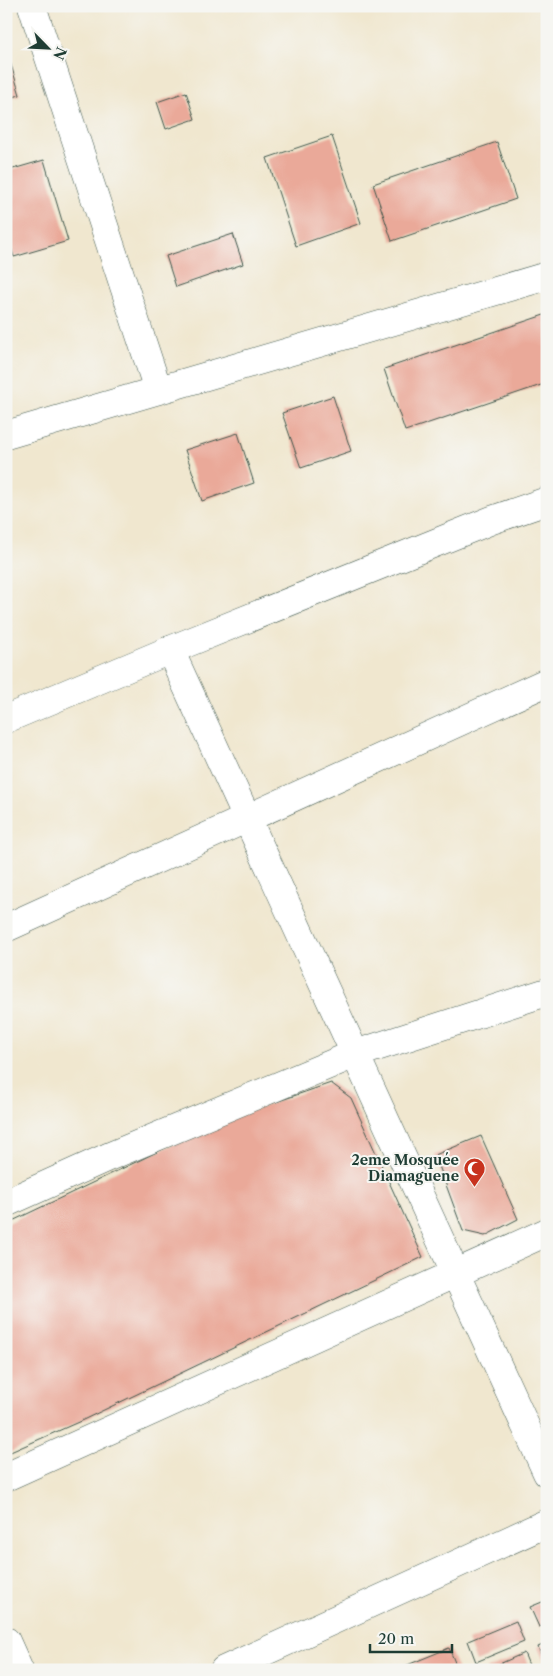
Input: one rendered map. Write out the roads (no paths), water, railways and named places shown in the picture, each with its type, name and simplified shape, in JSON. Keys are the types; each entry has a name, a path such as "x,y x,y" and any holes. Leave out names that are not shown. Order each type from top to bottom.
{"street":[{"path":"32,6 158,390"},
{"path":"6,435 547,276"},
{"path":"6,719 170,650 492,520 547,501"},
{"path":"170,650 547,1473"},
{"path":"6,928 547,682"},
{"path":"6,1203 108,1157 355,1054 547,992"},
{"path":"6,1477 547,1232"},
{"path":"224,1670 547,1523"},
{"path":"6,1641 19,1670"}],"place":[{"name":"2eme Mosquée Diamaguene","path":"475,1187"}]}
